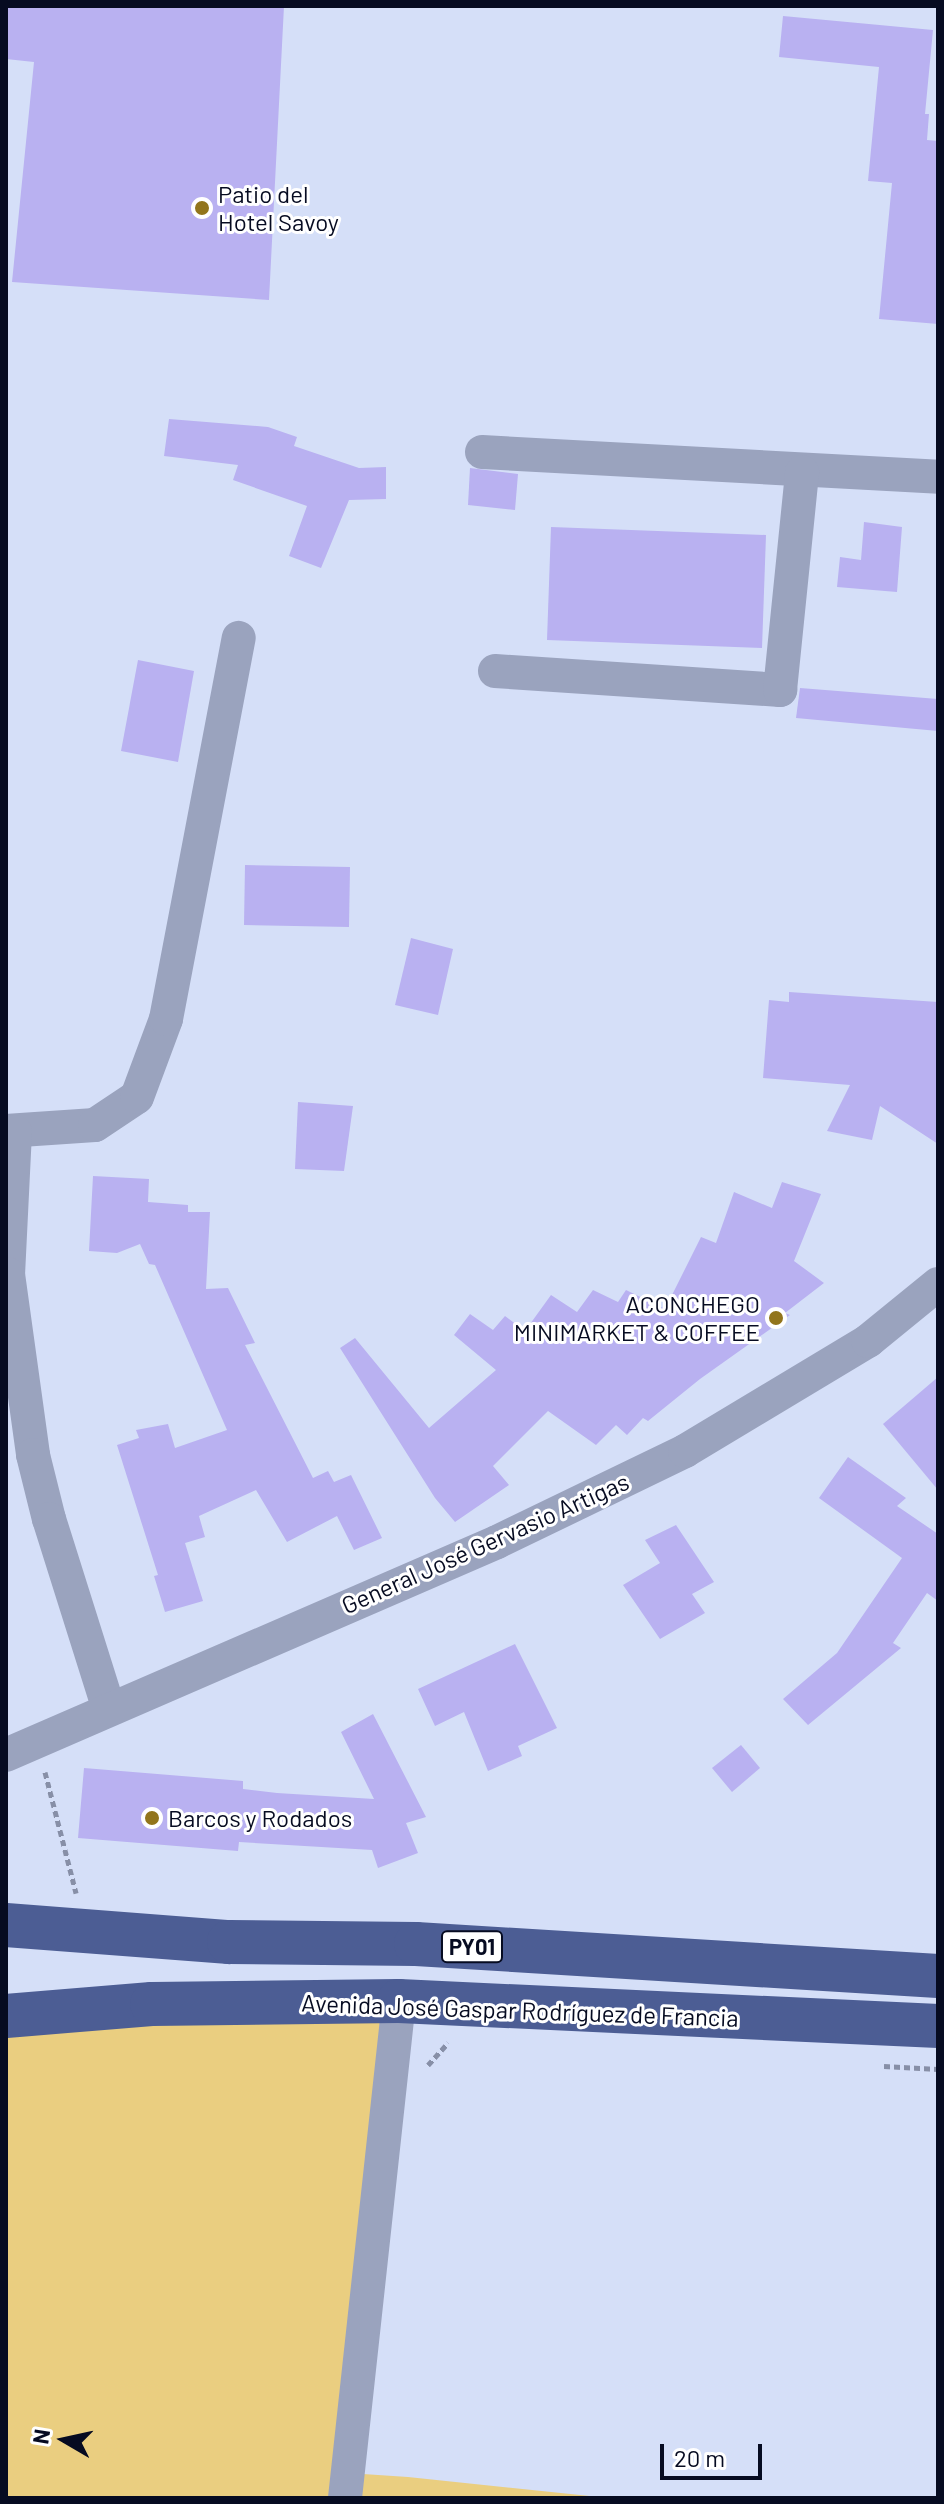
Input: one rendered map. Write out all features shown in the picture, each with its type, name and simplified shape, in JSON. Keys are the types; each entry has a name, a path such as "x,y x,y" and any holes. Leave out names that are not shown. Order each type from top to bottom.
{"highway":[{"name":"PY01","path":"6,1925 229,1942 416,1944 938,1976"},
{"name":"Avenida José Gaspar Rodríguez de Francia","path":"6,2016 152,2004 399,2001 938,2026"}],"street":[{"path":"482,452 802,472 938,477"},
{"path":"495,671 780,690 802,472"},
{"path":"109,1709 49,1519 31,1441 8,1274 11,1131 95,1125 137,1097 166,1019 239,638"},
{"name":"General José Gervasio Artigas","path":"21,1748 497,1542 685,1451 868,1341 938,1284"},
{"path":"345,2498 399,2001"}],"path":[{"path":"21,1748 75,1882 77,1930"},
{"path":"426,2072 439,2050 454,2038"},
{"path":"876,2065 938,2069"}],"shaded area":[{"path":"399,2001 340,2498 6,2498 6,2016"},
{"path":"348,2473 408,2477 609,2498 345,2498"}],"building":[{"path":"6,6 284,6 269,300 12,282 34,62 6,59"},
{"path":"783,16 933,30 925,114 929,114 927,140 938,141 938,324 879,319 892,183 868,181 879,67 779,57"},
{"path":"169,419 268,427 297,437 294,446 359,468 386,467 386,499 349,500 321,568 289,556 307,506 233,480 238,465 164,456"},
{"path":"470,468 518,474 515,510 468,505"},
{"path":"864,522 902,527 897,592 837,587 840,557 861,560"},
{"path":"551,527 766,535 762,648 547,640"},
{"path":"138,660 194,671 178,762 121,751"},
{"path":"800,688 938,699 938,731 796,718"},
{"path":"245,865 350,867 349,927 244,925"},
{"path":"411,938 453,949 438,1015 395,1005"},
{"path":"789,992 938,1002 938,1144 880,1106 872,1140 827,1131 850,1085 763,1078 769,1000 789,1002"},
{"path":"298,1102 353,1106 344,1171 295,1169"},
{"path":"93,1176 149,1179 148,1202 188,1205 188,1212 210,1212 206,1289 228,1288 255,1343 245,1345 313,1478 328,1471 334,1482 351,1475 382,1538 354,1550 337,1516 287,1542 256,1490 199,1516 205,1537 185,1543 203,1601 165,1612 154,1576 158,1575 117,1445 139,1438 136,1430 168,1424 175,1448 227,1430 155,1265 149,1264 140,1244 117,1253 89,1251"},
{"path":"782,1182 821,1194 794,1261 824,1283 785,1313 790,1315 700,1379 648,1421 643,1418 627,1435 616,1425 596,1445 548,1411 493,1466 509,1485 455,1522 435,1498 340,1348 355,1338 429,1428 496,1370 454,1335 470,1314 493,1330 505,1316 525,1331 551,1295 577,1312 593,1290 618,1302 626,1290 665,1309 701,1237 716,1243 734,1192 772,1208"},
{"path":"938,1377 938,1490 883,1424"},
{"path":"848,1457 906,1498 897,1506 938,1534 938,1601 927,1593 893,1643 901,1648 808,1725 783,1699 837,1653 902,1558 819,1498"},
{"path":"676,1525 714,1582 692,1594 705,1613 660,1639 623,1585 660,1563 645,1540"},
{"path":"515,1644 557,1728 518,1746 522,1756 488,1771 464,1712 435,1726 418,1689"},
{"path":"373,1714 426,1817 406,1823 418,1853 378,1868 372,1850 239,1842 238,1851 78,1838 84,1768 243,1781 243,1789 277,1793 374,1799 341,1732"},
{"path":"741,1745 760,1768 732,1792 712,1768"}],"place":[{"name":"Patio del Hotel Savoy","path":"202,208"},
{"name":"ACONCHEGO MINIMARKET & COFFEE","path":"776,1318"},
{"name":"Barcos y Rodados","path":"152,1818"}]}
